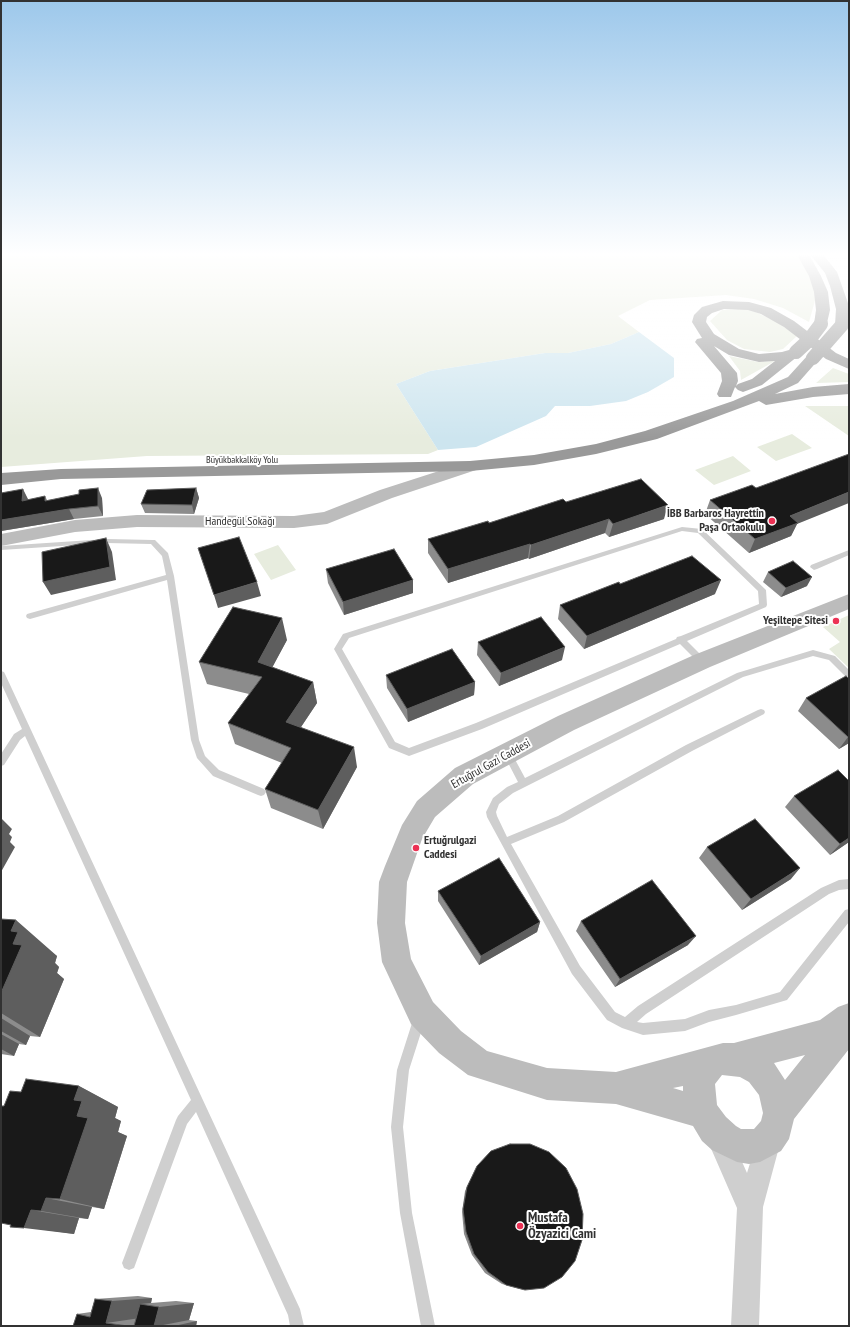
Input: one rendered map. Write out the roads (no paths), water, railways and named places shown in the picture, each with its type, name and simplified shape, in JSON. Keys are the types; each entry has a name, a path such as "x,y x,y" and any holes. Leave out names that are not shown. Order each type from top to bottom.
{"highway":[{"path":"687,315 688,325 729,373 730,381 725,394"},
{"path":"701,315 699,322 709,337 734,352 759,358 783,356 796,352 809,340 821,324 822,315"},
{"path":"773,315 789,324 831,356 849,365"},
{"path":"788,315 849,356"},
{"path":"739,404 793,380 814,358 845,316"},
{"name":"Büyükbakkalköy Yolu","path":"1,469 96,460 313,459 484,454 542,448 619,430 757,382 796,352"},
{"path":"739,404 847,390"},
{"name":"Büyükbakkalköy Yolu","path":"1,479 61,474 470,466 534,460 596,449 651,435 739,404"},
{"path":"470,466 484,454"}],"street":[{"name":"Handegül Sokağı","path":"1,540 75,526 137,521 294,522 327,518 351,510 386,494 470,466"},
{"name":"Ertuğrul Gazi Caddesi","path":"708,1121 684,1108 616,1088 547,1084 479,1064 450,1042 422,1013 397,962 391,923 394,882 398,866 411,833 426,809 447,789 464,776 508,755 566,724 702,661 849,601"},
{"name":"Ertuğrul Gazi Caddesi","path":"616,1088 827,1033 849,1018"},
{"path":"708,1121 724,1138 737,1144 749,1147 760,1144 849,1024"},
{"path":"745,1326 750,1207 774,1126 777,1098 770,1084 760,1072 748,1063 724,1060 704,1070 700,1082 699,1097 708,1121 750,1207"}],"lane":[{"path":"682,529 700,531 762,590 763,605 680,639 479,726 410,752 392,745 338,649 346,636 682,529"},
{"path":"1,548 107,541 153,542 165,555 170,576 195,740 202,758 216,773 261,792"},
{"path":"814,567 849,552"},
{"path":"30,616 170,576"},
{"path":"680,639 702,661"},
{"path":"849,675 832,658 813,653 740,675 503,794 493,805 492,817 576,970 611,1016 626,1024 643,1029 685,1025 709,1016 736,1010 782,996 849,914"},
{"path":"1,674 295,1314 297,1326"},
{"path":"505,842 561,819 689,748 761,712"},
{"path":"1,762 17,737 27,730"},
{"path":"508,755 524,784"},
{"path":"626,1024 642,1010 825,891 839,885 849,884"},
{"path":"422,1013 403,1070 397,1127 406,1214 428,1326"},
{"path":"129,1262 182,1120 197,1102"}],"water":[{"path":"639,332 674,358 674,377 648,392 626,401 590,406 555,406 546,416 476,447 438,450 396,384 430,371 545,353 568,353 611,344"}],"place":[{"name":"İBB Barbaros Hayrettin Paşa Ortaokulu","path":"772,521"},
{"name":"Yeşiltepe Sitesi","path":"836,621"},
{"name":"Ertuğrulgazi Caddesi","path":"416,848"},
{"name":"Mustafa Özyazici Cami","path":"520,1226"}]}
